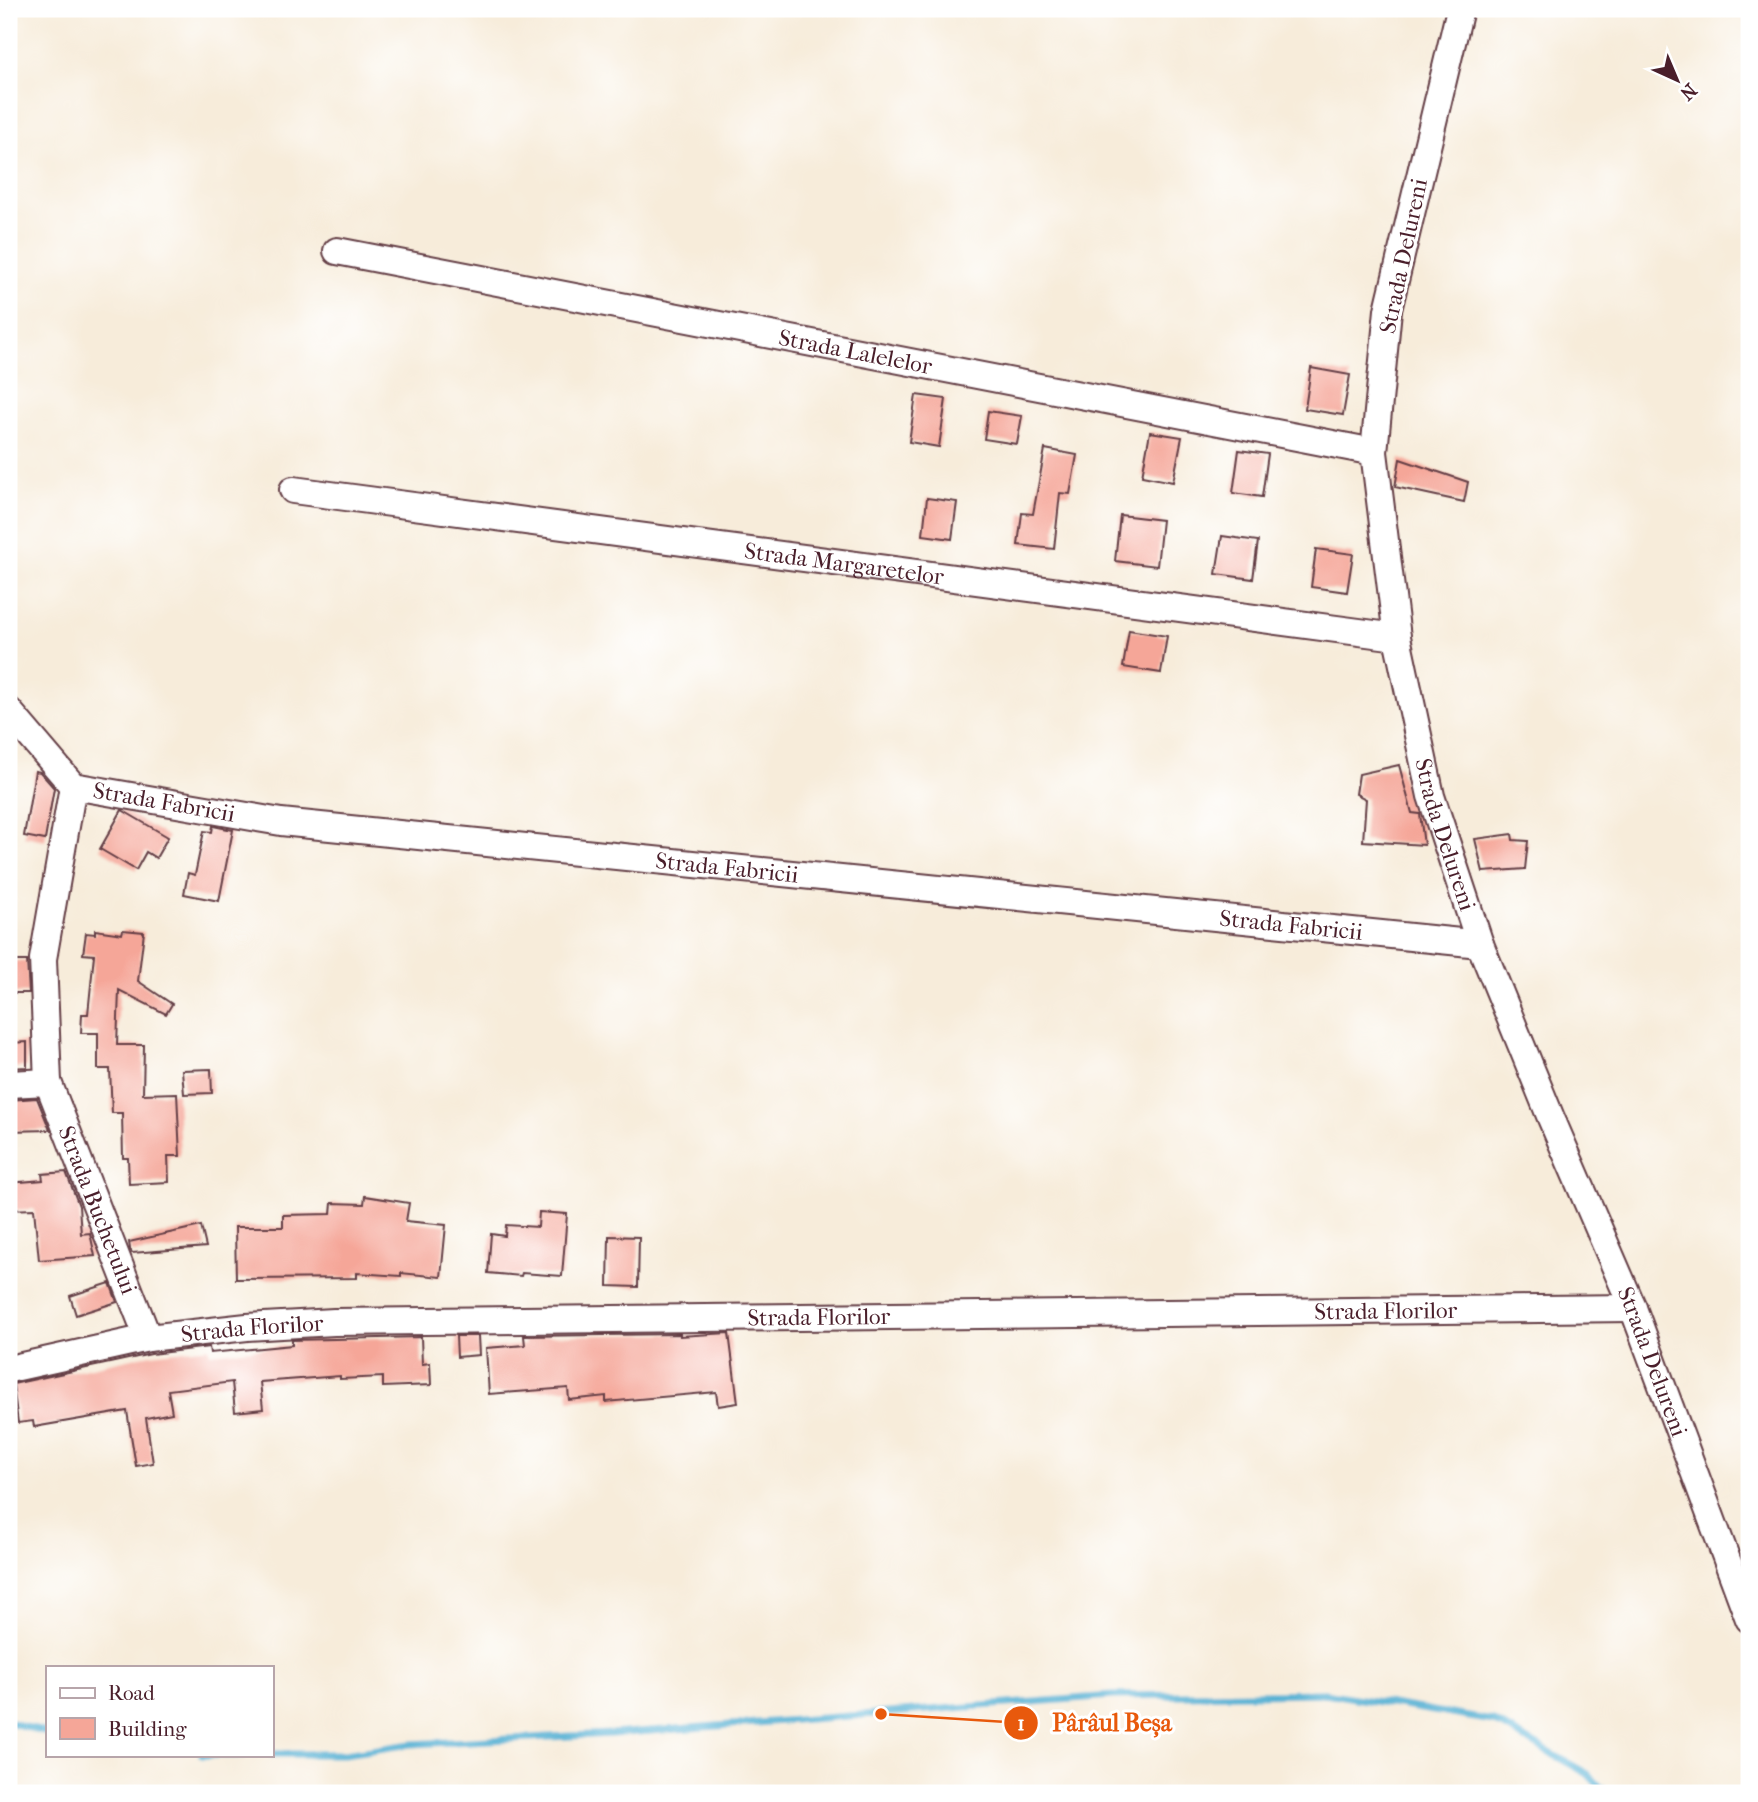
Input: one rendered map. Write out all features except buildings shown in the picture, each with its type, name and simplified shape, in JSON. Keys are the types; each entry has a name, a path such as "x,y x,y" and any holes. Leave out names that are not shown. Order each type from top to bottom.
{"street":[{"name":"Strada Delureni","path":"1460,9 1388,310 1374,452 1397,638 1432,796 1480,944 1633,1308 1749,1619"},
{"name":"Strada Lalelelor","path":"337,251 1374,452"},
{"name":"Strada Margaretelor","path":"293,489 1397,638"},
{"name":"Strada Fabricii","path":"9,711 73,786 281,822 1480,944"},
{"name":"Strada Buchetului","path":"73,786 43,959 48,1082 148,1338"},
{"path":"9,1084 48,1082"},
{"name":"Strada Florilor","path":"9,1369 148,1338 247,1327 334,1322 1633,1308"}],"waterway":[{"path":"273,1754 344,1754 411,1744 611,1734 1112,1696 1325,1693 1493,1721 1588,1774 1606,1793"},
{"path":"9,1722 46,1733"}],"place":[{"name":"Pârâul Beșa","path":"881,1714"}]}
